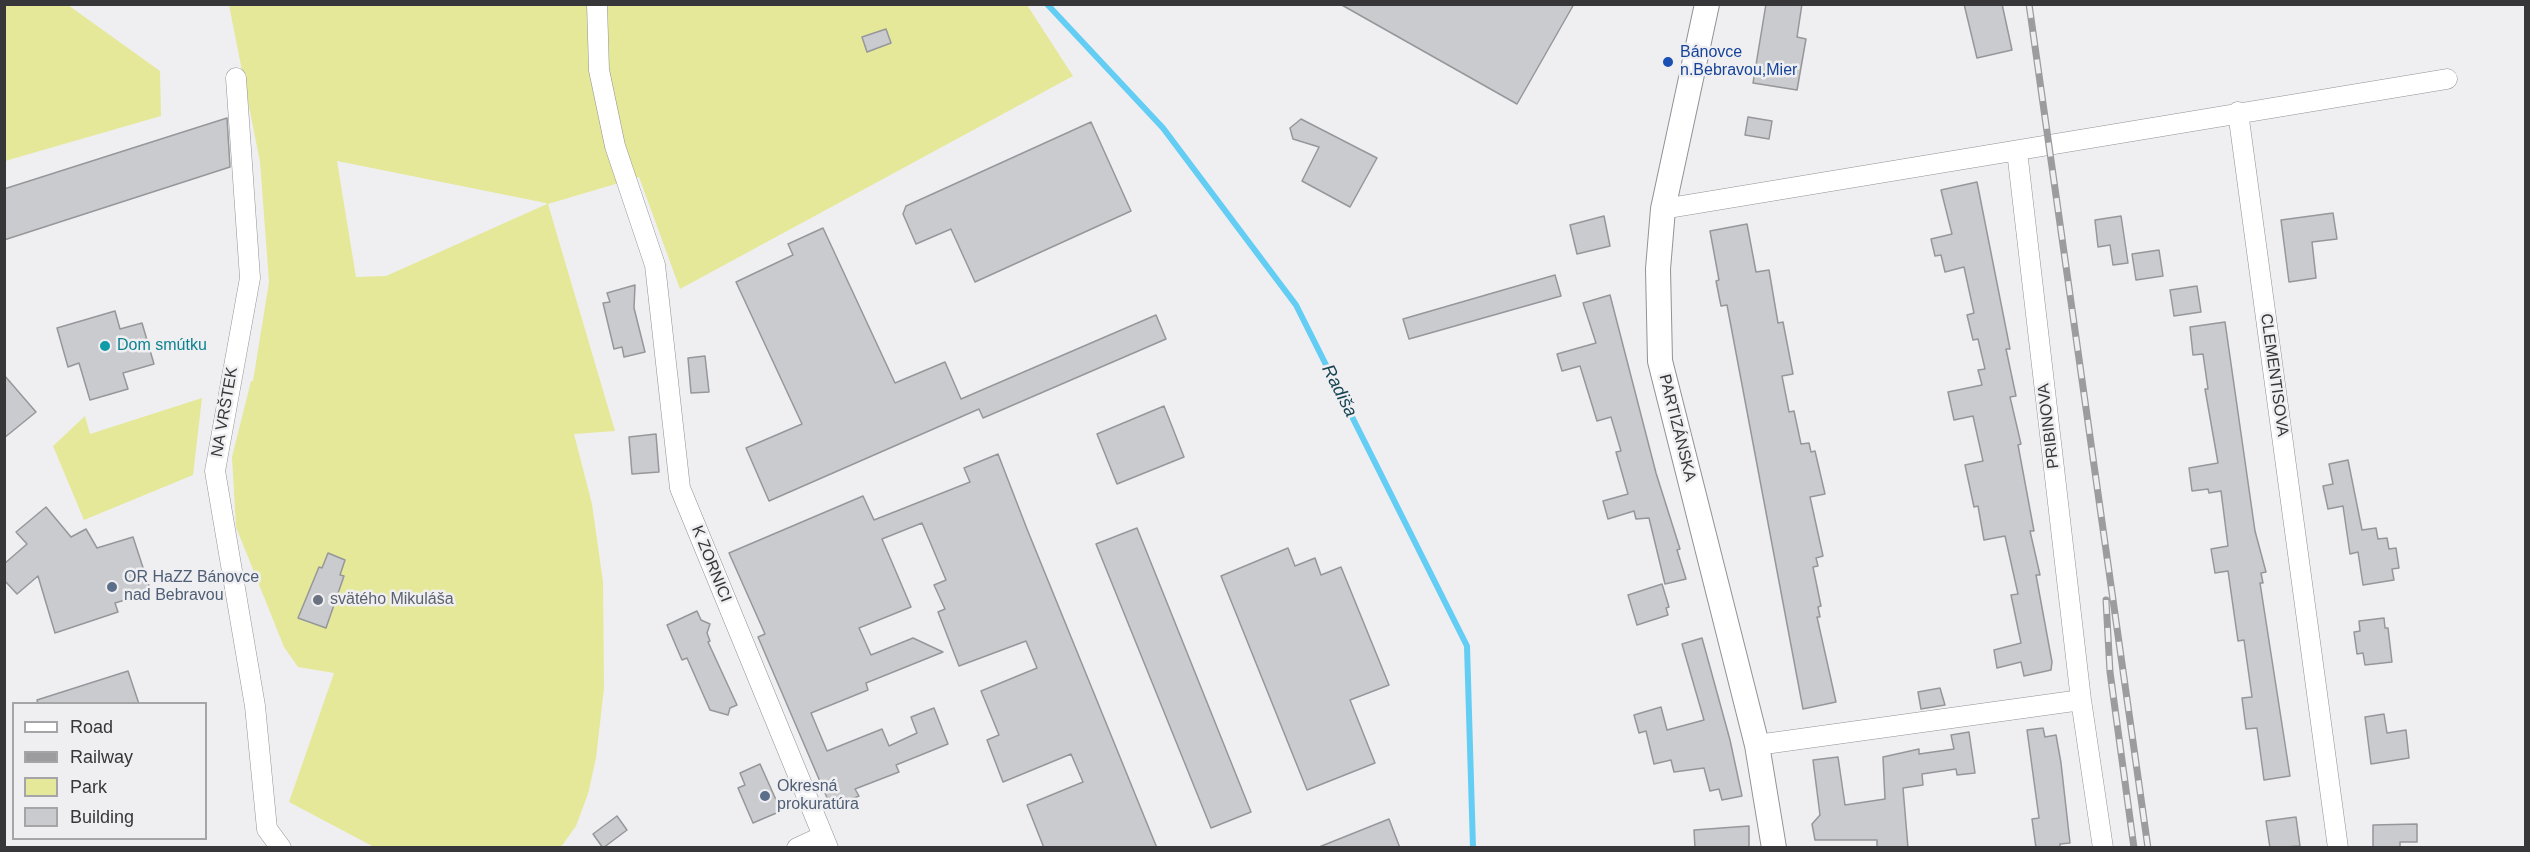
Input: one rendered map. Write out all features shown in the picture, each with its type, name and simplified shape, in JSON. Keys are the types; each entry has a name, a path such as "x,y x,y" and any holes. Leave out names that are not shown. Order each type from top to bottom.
{"street":[{"name":"K ZORNICI","path":"597,4 599,70 615,146 656,266 680,488 826,842"},
{"name":"PARTIZÁNSKA","path":"1707,4 1663,209 1658,269 1660,361 1757,745 1774,848"},
{"name":"NA VRŠTEK","path":"236,78 250,278 215,471 255,706 267,829 281,848"},
{"path":"1663,209 2447,79"},
{"name":"CLEMENTISOVA","path":"2238,112 2338,848"},
{"name":"PRIBINOVA","path":"2017,151 2081,700 2103,848"},
{"path":"1757,745 2081,700"},
{"path":"797,848 826,842"}],"green space":[{"path":"5,4 68,5 160,71 161,116 5,161"},
{"path":"229,5 1027,5 1073,76 680,289 639,177 548,204 615,431 574,434 592,504 603,582 604,688 596,758 588,794 576,826 561,847 374,847 289,802 334,673 298,667 284,647 236,527 232,457 251,381 253,381 269,282 260,162","holes":["337,161 546,203 386,276 356,277"]},
{"path":"202,398 193,475 84,520 53,446 85,416 90,434"}],"building":[{"path":"1340,4 1574,4 1517,104"},
{"path":"1766,4 1802,4 1797,37 1806,39 1797,90 1753,83"},
{"path":"1964,4 2002,4 2012,50 1977,58"},
{"path":"886,29 891,43 867,52 862,37"},
{"path":"1748,117 1772,121 1769,139 1745,135"},
{"path":"227,118 230,167 4,240 4,189"},
{"path":"1301,119 1377,158 1350,207 1302,181 1319,147 1293,139 1290,128"},
{"path":"1091,122 1131,211 975,282 951,229 916,244 903,214 906,206"},
{"path":"1977,182 2010,349 2006,349 2016,396 2010,397 2021,444 2018,445 2034,531 2030,531 2040,575 2036,575 2052,662 2051,670 2024,676 2021,662 1997,668 1994,650 2021,643 2011,595 2018,594 2005,536 1984,540 1978,506 1974,507 1965,465 1983,461 1973,416 1954,420 1948,392 1982,385 1978,370 1985,369 1978,339 1973,340 1967,315 1974,313 1964,267 1945,272 1941,255 1935,256 1931,239 1952,234 1941,190"},
{"path":"2333,213 2337,239 2312,242 2316,278 2289,282 2281,220"},
{"path":"1604,216 1610,246 1577,254 1570,225"},
{"path":"2121,216 2128,263 2113,265 2110,245 2098,247 2095,220"},
{"path":"1747,224 1756,272 1769,270 1778,323 1783,322 1793,374 1782,376 1789,412 1794,411 1801,444 1809,443 1811,452 1815,451 1825,494 1810,497 1823,556 1816,558 1818,566 1813,567 1821,606 1818,607 1820,617 1817,617 1836,702 1803,709 1727,305 1721,306 1716,281 1719,280 1710,231"},
{"path":"823,228 895,383 945,362 961,399 1156,315 1166,339 983,418 979,409 769,501 746,448 802,424 736,282 793,255 788,244"},
{"path":"2159,250 2163,276 2136,280 2132,254"},
{"path":"1555,275 1561,296 1409,339 1403,319"},
{"path":"635,285 634,308 645,352 624,357 622,347 614,349 603,303 610,302 607,293"},
{"path":"2197,286 2201,312 2174,316 2170,290"},
{"path":"1610,295 1656,473 1680,549 1677,550 1686,579 1665,584 1649,518 1636,519 1634,511 1608,519 1603,501 1628,494 1616,452 1621,451 1611,417 1597,421 1580,366 1562,371 1557,354 1596,343 1583,303"},
{"name":"Dom smútku","path":"115,311 120,329 142,323 154,364 123,373 128,389 90,400 79,363 68,367 57,328"},
{"path":"2225,322 2255,531 2266,572 2261,573 2263,583 2260,583 2290,776 2264,780 2257,728 2246,729 2242,698 2252,697 2244,640 2238,641 2228,571 2215,573 2211,549 2228,546 2221,491 2209,493 2208,489 2192,491 2189,468 2218,463 2205,389 2208,389 2203,354 2193,355 2190,327"},
{"path":"705,356 709,392 691,393 688,358"},
{"path":"4,375 36,412 4,438"},
{"path":"1164,406 1184,457 1117,484 1097,434"},
{"path":"656,434 659,472 632,474 629,437"},
{"path":"998,454 1157,848 1044,848 1027,805 1083,782 1071,754 1003,782 987,740 999,735 981,691 1037,668 1026,641 959,666 938,612 945,609 934,585 946,580 922,523 882,539 911,607 859,628 871,655 913,638 943,652 866,683 868,690 811,713 827,751 882,729 889,746 917,733 911,717 934,708 948,744 896,765 899,772 855,789 859,796 831,807 758,637 765,634 729,553 863,496 874,520 970,482 964,468"},
{"path":"2348,460 2362,530 2376,528 2378,539 2387,538 2389,549 2396,548 2399,568 2392,569 2394,580 2363,585 2358,552 2350,554 2343,506 2328,509 2323,486 2333,484 2329,464"},
{"path":"46,507 71,537 86,529 97,548 133,537 151,592 115,603 118,612 55,633 38,576 17,594 4,580 4,564 27,544 16,532"},
{"path":"1137,528 1251,812 1211,828 1096,544"},
{"path":"1288,548 1295,566 1315,558 1321,575 1341,567 1389,685 1350,700 1375,763 1307,790 1221,576"},
{"name":"svätého Mikuláša","path":"328,553 345,560 340,575 344,576 326,628 298,618 319,567 322,568"},
{"path":"1662,584 1669,607 1666,608 1668,615 1637,625 1628,595"},
{"path":"697,611 701,620 710,624 707,633 710,641 708,642 737,705 730,708 728,715 710,710 687,658 682,660 667,625"},
{"path":"2384,618 2385,628 2388,628 2392,662 2365,665 2363,653 2357,654 2354,632 2360,631 2359,621"},
{"path":"1702,638 1730,740 1742,796 1722,800 1719,789 1710,791 1704,768 1674,772 1671,760 1654,764 1646,731 1639,733 1634,715 1661,707 1667,730 1704,720 1682,644"},
{"path":"128,671 138,702 38,702 37,700"},
{"path":"1940,688 1945,705 1921,709 1918,692"},
{"path":"2384,714 2387,733 2406,730 2409,758 2371,764 2365,717"},
{"path":"2043,728 2045,737 2056,735 2061,763 2070,843 2060,844 2060,848 2036,848 2032,819 2039,818 2027,730"},
{"path":"1969,732 1975,773 1957,775 1956,769 1922,774 1923,785 1903,788 1908,848 1877,847 1877,840 1815,840 1812,824 1820,815 1813,760 1838,757 1845,805 1885,799 1883,757 1919,749 1919,754 1954,749 1951,735"},
{"path":"760,764 781,811 753,823 738,788 745,785 740,773"},
{"path":"617,816 627,830 603,848 593,834"},
{"path":"2296,817 2300,846 2270,848 2266,821"},
{"path":"1389,819 1400,848 1319,848 1319,847"},
{"path":"2417,824 2417,842 2400,842 2400,848 2373,848 2373,825"},
{"path":"1749,826 1749,848 1695,848 1694,830"}],"waterway":[{"name":"Radiša","path":"1047,4 1163,128 1296,305 1467,646 1473,848"}],"railway":[{"path":"2029,4 2148,848"},
{"path":"2106,600 2110,672 2134,848"}],"place":[{"name":"Bánovce n.Bebravou,Mier","path":"1668,62"},
{"name":"Dom smútku","path":"105,346"},
{"name":"OR HaZZ Bánovce nad Bebravou","path":"112,587"},
{"name":"svätého Mikuláša","path":"318,600"},
{"name":"Okresná prokuratúra","path":"765,796"}]}
